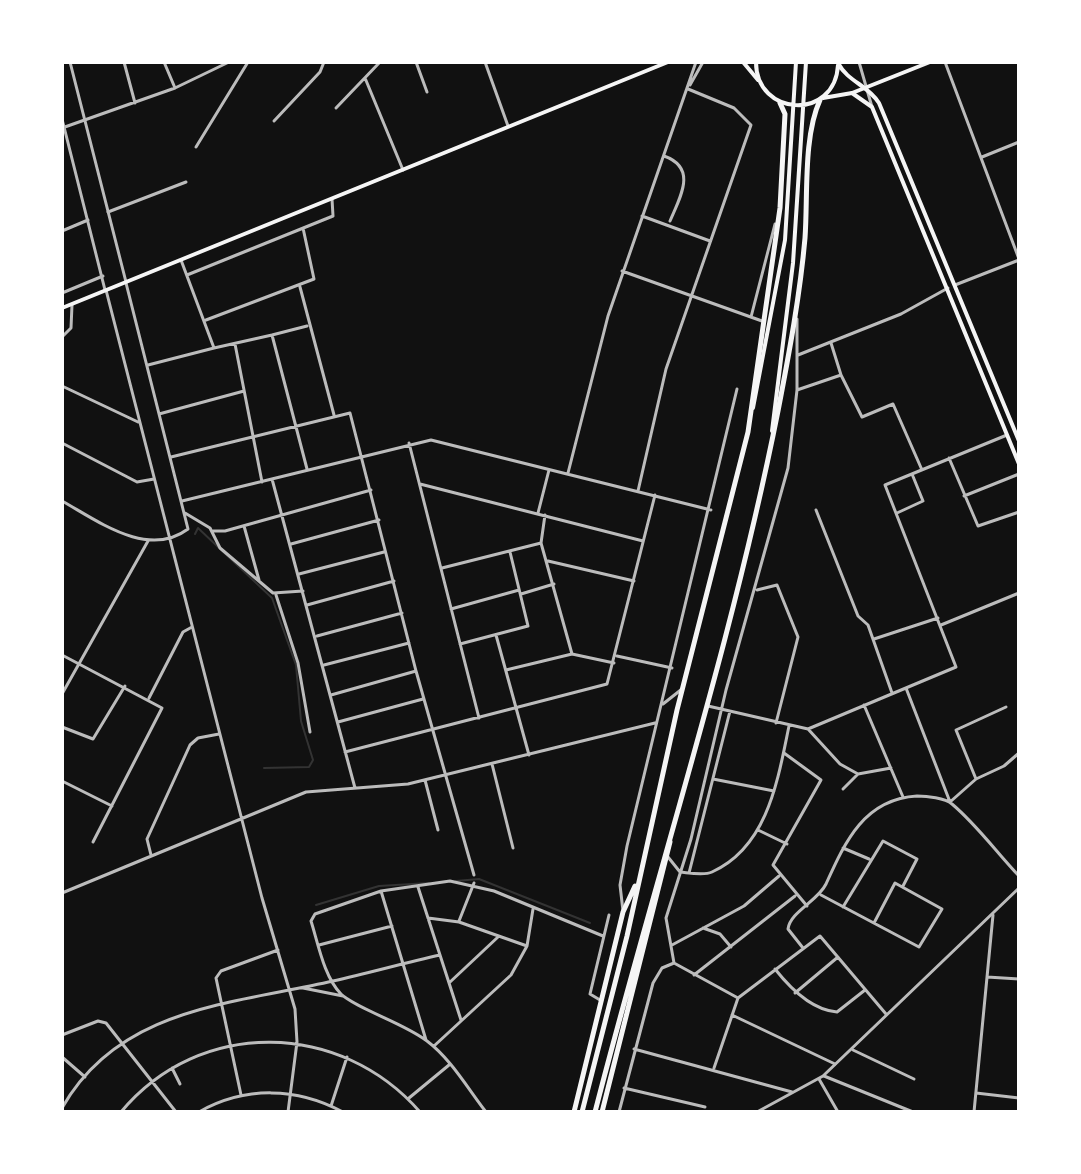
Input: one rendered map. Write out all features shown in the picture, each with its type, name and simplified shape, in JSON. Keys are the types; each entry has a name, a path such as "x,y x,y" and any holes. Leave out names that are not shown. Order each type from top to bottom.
{"highway":[{"path":"595,1112 639,942 708,706 771,437 796,307 805,241 811,133 821,99"},
{"path":"582,1112 627,936 682,689 748,432 780,208 785,114 780,103"},
{"path":"602,1112 668,857 670,831"},
{"path":"574,1112 623,912 639,878"}],"main road":[{"path":"62,308 667,62 674,62"},
{"path":"743,62 767,94 780,103 798,107 868,89 930,62"},
{"path":"756,62 758,80"},
{"path":"748,432 777,298 788,214 796,62"},
{"path":"771,437 788,300 806,62"},
{"path":"838,62 847,77 868,89 879,103 1019,441"},
{"path":"821,99 836,80 838,62"},
{"path":"852,93 872,107 1019,464"}],"street":[{"path":"62,501 124,534 148,541 184,533 189,527 70,62"},
{"path":"124,62 135,103"},
{"path":"164,62 175,88"},
{"path":"63,128 175,88 229,62"},
{"path":"196,147 248,62"},
{"path":"274,121 320,72 324,62"},
{"path":"336,108 380,62"},
{"path":"416,62 427,92"},
{"path":"485,62 508,126"},
{"path":"568,473 595,357 696,62"},
{"path":"689,87 703,62"},
{"path":"859,62 872,107"},
{"path":"945,62 1019,260 954,285"},
{"path":"365,78 403,170"},
{"path":"638,491 655,408 690,296 751,125 734,108 689,87"},
{"path":"62,119 219,734 291,989 297,1042 288,1112"},
{"path":"981,157 1019,142"},
{"path":"664,156 679,163 685,172 684,186 670,221"},
{"path":"108,212 186,182"},
{"path":"187,275 334,215 332,199"},
{"path":"751,317 780,208"},
{"path":"642,216 710,241"},
{"path":"62,231 88,220"},
{"path":"206,320 315,276 303,228"},
{"path":"181,260 214,348"},
{"path":"622,271 764,322"},
{"path":"62,293 103,276"},
{"path":"299,285 334,415"},
{"path":"798,356 901,314 948,288"},
{"path":"62,337 71,328 72,304"},
{"path":"674,963 666,918 788,468 797,390 796,307"},
{"path":"147,365 309,325"},
{"path":"272,335 308,470"},
{"path":"235,343 262,482"},
{"path":"831,343 841,375 862,417 893,404 922,470"},
{"path":"797,390 841,375"},
{"path":"62,386 140,423"},
{"path":"623,912 620,885 655,723 672,668 711,510 737,389"},
{"path":"159,414 245,390"},
{"path":"171,457 350,413 416,671 474,875"},
{"path":"708,706 808,729 956,667 885,485 1007,435"},
{"path":"182,501 431,440 711,510"},
{"path":"62,443 137,482 154,479"},
{"path":"409,443 479,718"},
{"path":"949,458 978,526 1019,512"},
{"path":"538,513 549,468"},
{"path":"897,513 923,501 912,474"},
{"path":"964,496 1019,474"},
{"path":"272,479 355,788"},
{"path":"420,484 643,541"},
{"path":"213,531 244,526 371,490"},
{"path":"345,752 607,684 655,495"},
{"path":"816,510 858,616 868,625 874,639 892,693"},
{"path":"185,513 213,531 220,548 276,595 298,663 310,732"},
{"path":"545,515 541,543 572,654"},
{"path":"291,544 379,520"},
{"path":"244,526 260,583"},
{"path":"62,694 148,541"},
{"path":"442,568 541,543"},
{"path":"299,574 386,551"},
{"path":"460,644 528,626 510,552"},
{"path":"548,561 634,581"},
{"path":"307,605 394,581"},
{"path":"451,609 554,584"},
{"path":"756,591 777,585 798,637 776,723"},
{"path":"276,595 304,591"},
{"path":"941,625 1019,593"},
{"path":"315,636 402,613"},
{"path":"874,639 938,618"},
{"path":"149,698 183,632 192,627"},
{"path":"496,635 529,755"},
{"path":"323,665 409,643"},
{"path":"506,670 572,654 614,663"},
{"path":"62,655 149,698 162,708 93,842"},
{"path":"616,656 672,668"},
{"path":"331,695 416,671"},
{"path":"62,727 93,739 125,686"},
{"path":"906,688 950,802 1019,876"},
{"path":"662,705 682,689"},
{"path":"338,722 424,698"},
{"path":"864,705 904,798"},
{"path":"976,779 956,730 1006,707"},
{"path":"689,873 730,711"},
{"path":"62,893 306,792 425,780 655,723"},
{"path":"668,857 680,872 712,872 747,845 758,830 774,791 789,726"},
{"path":"808,729 840,764 858,774"},
{"path":"151,856 149,834 190,745 198,738 219,734"},
{"path":"784,753 821,780 773,865 807,906"},
{"path":"950,802 976,779 1004,766 1019,753"},
{"path":"492,764 513,848"},
{"path":"843,789 858,774 891,768"},
{"path":"713,779 774,791"},
{"path":"425,780 438,830"},
{"path":"62,781 112,806"},
{"path":"803,948 788,925 821,895 842,848 859,822 871,812 904,798 924,796 950,802"},
{"path":"758,830 787,844"},
{"path":"843,907 869,859 885,841 917,859 903,887"},
{"path":"842,848 869,859"},
{"path":"672,945 744,906 780,875"},
{"path":"343,996 332,981 311,921 315,914 381,891 450,881 474,883 603,936"},
{"path":"459,922 474,883"},
{"path":"821,895 919,947 941,907 895,883 874,923"},
{"path":"417,886 461,1020"},
{"path":"757,1112 821,1078 1019,888"},
{"path":"381,891 426,1040"},
{"path":"694,975 797,895"},
{"path":"434,1046 511,975 527,946 533,909"},
{"path":"602,1000 589,997 609,915"},
{"path":"974,1112 993,915"},
{"path":"428,918 459,922 527,946"},
{"path":"319,945 392,926"},
{"path":"703,928 720,934 731,947"},
{"path":"449,983 498,937"},
{"path":"714,1068 738,998 803,948 823,937 887,1016"},
{"path":"241,1095 219,1005 216,978 221,971 278,950"},
{"path":"62,1108 85,1077 123,1044 172,1016 440,955"},
{"path":"795,993 838,957"},
{"path":"674,963 738,998"},
{"path":"619,1112 653,983 662,968 674,963"},
{"path":"775,969 795,993 837,1012 865,990"},
{"path":"987,977 1019,979"},
{"path":"301,987 343,996 400,1023 426,1040 486,1112"},
{"path":"732,1015 835,1064"},
{"path":"62,1035 100,1021 107,1024 176,1112"},
{"path":"121,1112 151,1081 172,1068 228,1045 297,1042 347,1057 380,1075 420,1112"},
{"path":"634,1049 714,1068 794,1093"},
{"path":"853,1050 914,1079"},
{"path":"62,1057 85,1077"},
{"path":"331,1106 347,1057"},
{"path":"408,1098 449,1065"},
{"path":"172,1068 180,1084"},
{"path":"821,1078 837,1110 829,1112"},
{"path":"821,1078 913,1112"},
{"path":"624,1088 705,1107"},
{"path":"62,1093 69,1097"},
{"path":"976,1093 1019,1098"},
{"path":"199,1112 241,1095 290,1094 343,1112"}],"waterway":[{"path":"195,534 198,528 272,598 296,665 301,721 313,760 309,767 264,768"},
{"path":"456,881 479,879 590,923"},
{"path":"316,905 379,886 429,883"}]}
